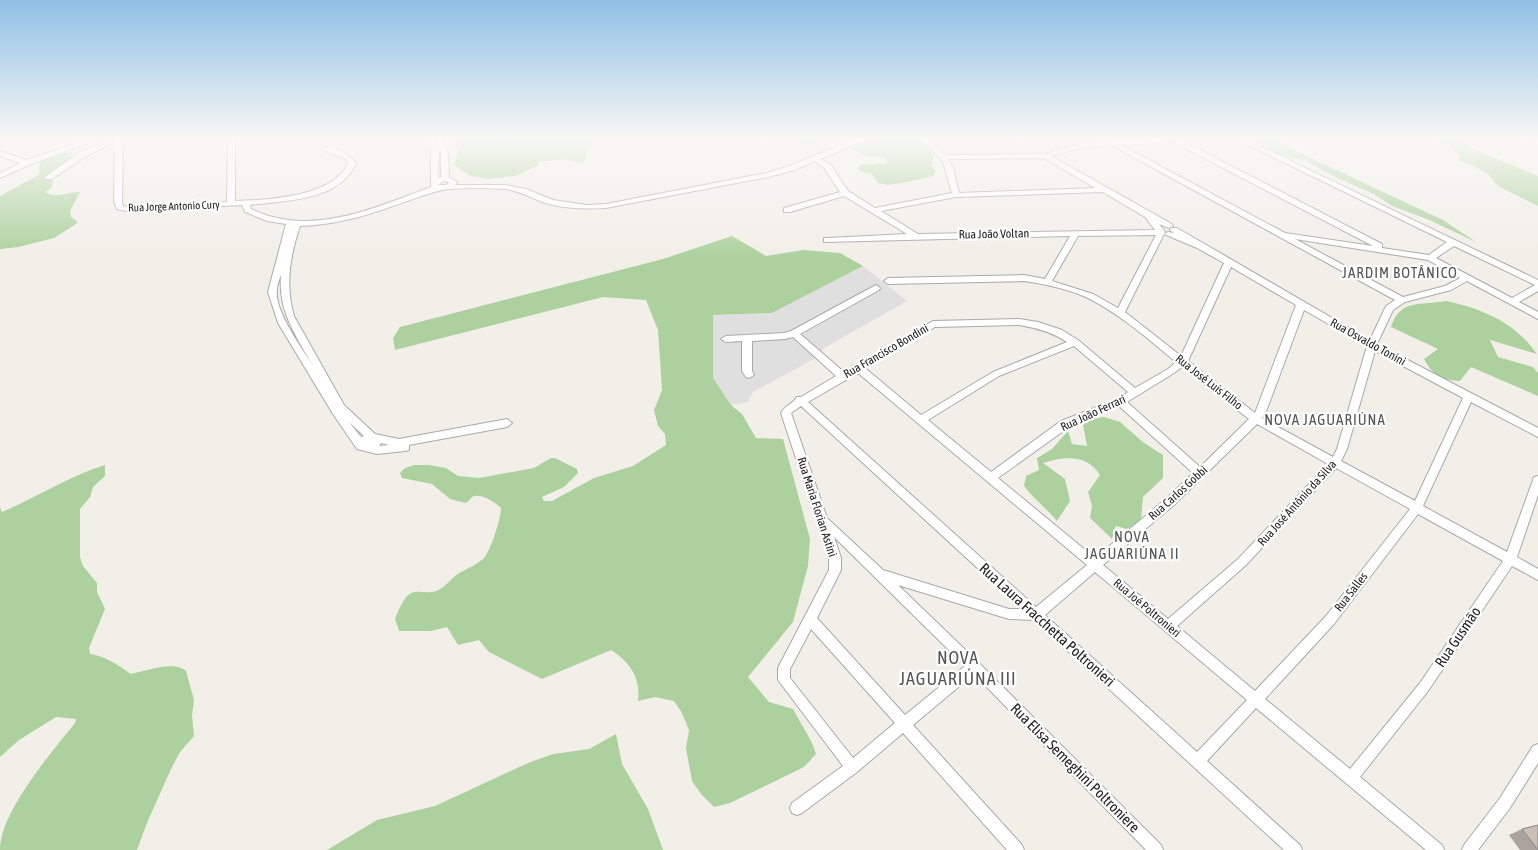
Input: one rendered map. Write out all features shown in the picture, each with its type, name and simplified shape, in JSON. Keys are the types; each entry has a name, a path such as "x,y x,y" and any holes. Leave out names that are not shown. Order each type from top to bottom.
{"street":[{"name":"Rua Jorge Antonio Cury","path":"118,178 118,202 120,207 126,209 246,203 310,195 338,182 342,178"},
{"path":"231,178 231,204"},
{"path":"435,178 435,186"},
{"path":"435,186 505,187 523,191 550,202 567,205 606,206 749,178"},
{"path":"835,178 845,193 916,236"},
{"path":"952,178 956,195"},
{"name":"Rua Osvaldo Tonini","path":"1083,178 1148,215 1166,230 1229,262 1372,346 1538,433"},
{"path":"1176,178 1402,300 1448,288 1466,278"},
{"path":"1248,178 1387,250"},
{"path":"1319,178 1538,283"},
{"path":"246,203 248,210 258,216 274,221 294,223 350,217 435,186 445,179 453,182 449,187"},
{"path":"874,210 956,195 1104,190"},
{"path":"787,210 845,193"},
{"path":"294,223 272,292 282,306 290,316 341,408 374,438 399,443 507,423 495,431 408,447 377,450 365,446 336,411 282,323 282,306 283,287 294,223"},
{"path":"1120,313 1166,230"},
{"name":"Rua João Voltan","path":"827,240 1166,230"},
{"path":"1046,282 1076,233"},
{"path":"1278,233 1430,258 1538,316"},
{"path":"1349,244 1355,241 1356,237 1353,233"},
{"path":"1430,258 1452,243"},
{"path":"1182,361 1229,262"},
{"name":"Rua José Luís Filho","path":"888,281 1002,277 1046,282 1090,296 1120,313 1256,419 1538,575"},
{"path":"273,288 283,287"},
{"path":"1512,302 1538,287"},
{"path":"726,338 785,336 794,333 876,288"},
{"name":"Rua José Antônio da Silva","path":"1168,626 1242,562 1335,463 1342,449 1372,346 1389,308 1402,300"},
{"name":"Rua Carlos Gobbi","path":"1036,615 1094,564 1171,501 1256,419 1262,410 1301,304"},
{"name":"Rua Francisco Bondini","path":"800,400 932,324 1019,322 1038,325 1059,332 1075,342 1135,392"},
{"path":"794,333 842,376"},
{"path":"747,338 747,371 749,375"},
{"path":"921,420 996,374 1075,342"},
{"name":"Rua João Ferrari","path":"991,478 1065,424 1120,402 1182,361"},
{"name":"Rua Joé Poltronieri","path":"857,367 1437,850"},
{"name":"Rua Salles","path":"1197,762 1330,620 1416,508 1468,396"},
{"name":"Rua Maria Florian Astini","path":"800,400 788,409 786,413 835,558 835,570 784,668 784,680 852,767"},
{"name":"Rua Laura Fracchetta Poltronieri","path":"800,400 1295,850"},
{"path":"1120,402 1200,473"},
{"path":"365,446 375,444 374,438"},
{"name":"Rua Gusmão","path":"1351,778 1424,687 1510,560 1538,480"},
{"name":"Rua Elisa Semeghini Poltroniere","path":"822,520 974,666 1156,850"},
{"path":"878,574 1009,614 1036,615"},
{"path":"810,619 1017,850"},
{"path":"797,808 852,767 974,666"},
{"path":"1469,850 1505,803 1538,751"}],"shaded area":[{"path":"863,266 907,301 824,348 814,359 753,392 748,402 731,405 713,378 713,315 772,313"}],"green space":[{"path":"34,178 53,178 52,187 46,192 58,195 80,192 70,211 71,217 77,221 76,224 54,238 18,247 0,249 0,196"},
{"path":"874,178 926,178 888,185 878,183"},
{"path":"1337,178 1353,178 1443,220 1476,242 1427,219 1392,206 1374,194"},
{"path":"1491,178 1538,178 1538,206 1498,186"},
{"path":"732,236 766,256 803,250 840,253 863,266 772,313 713,315 713,378 731,405 742,414 756,438 783,439 810,539 808,566 793,622 748,677 769,702 793,709 809,737 816,754 804,767 730,803 714,807 701,794 692,781 686,748 689,730 682,713 674,701 655,697 638,701 638,685 633,671 624,660 611,650 542,679 489,652 479,640 458,645 447,627 431,631 399,631 395,619 403,601 408,595 416,592 439,590 455,576 484,558 495,534 501,508 492,501 479,496 472,497 466,503 450,499 432,484 402,478 400,473 405,468 414,465 428,465 446,468 458,476 479,478 534,468 551,458 555,458 577,469 578,473 564,487 542,497 544,501 552,501 594,478 633,466 666,445 665,434 658,426 654,410 662,390 658,330 646,300 603,297 395,350 393,338 400,327 663,259"},
{"path":"1446,301 1472,308 1497,318 1528,343 1537,354 1490,340 1498,357 1533,367 1538,373 1538,396 1471,367 1460,381 1443,378 1431,369 1424,359 1438,349 1391,327 1400,311 1406,307"},
{"path":"1104,417 1120,422 1144,443 1163,455 1163,478 1143,497 1141,520 1127,529 1116,526 1112,539 1090,518 1092,506 1088,492 1100,475 1089,463 1075,458 1067,458 1043,463 1065,479 1070,501 1057,521 1024,486 1026,476 1039,470 1037,458 1052,449 1068,431 1072,444 1087,446 1083,425 1091,419"},
{"path":"105,465 105,476 93,487 90,497 80,509 80,557 83,566 97,583 97,592 105,609 89,648 90,654 106,659 131,674 167,666 174,666 186,671 194,700 192,715 194,736 180,752 171,769 137,850 0,850 2,835 17,801 41,766 75,723 76,719 56,717 19,740 0,757 0,508 2,512 79,475"},
{"path":"616,734 622,764 648,809 663,850 327,850 377,820 435,806 528,763 553,754 589,749"}],"building":[{"path":"1538,825 1538,850 1522,829"}],"district":[{"name":"JARDIM BOTÂNICO","path":"1400,273"},
{"name":"NOVA JAGUARIÚNA","path":"1325,420"},
{"name":"NOVA JAGUARIÚNA II","path":"1132,546"},
{"name":"NOVA JAGUARIÚNA III","path":"958,668"}]}
